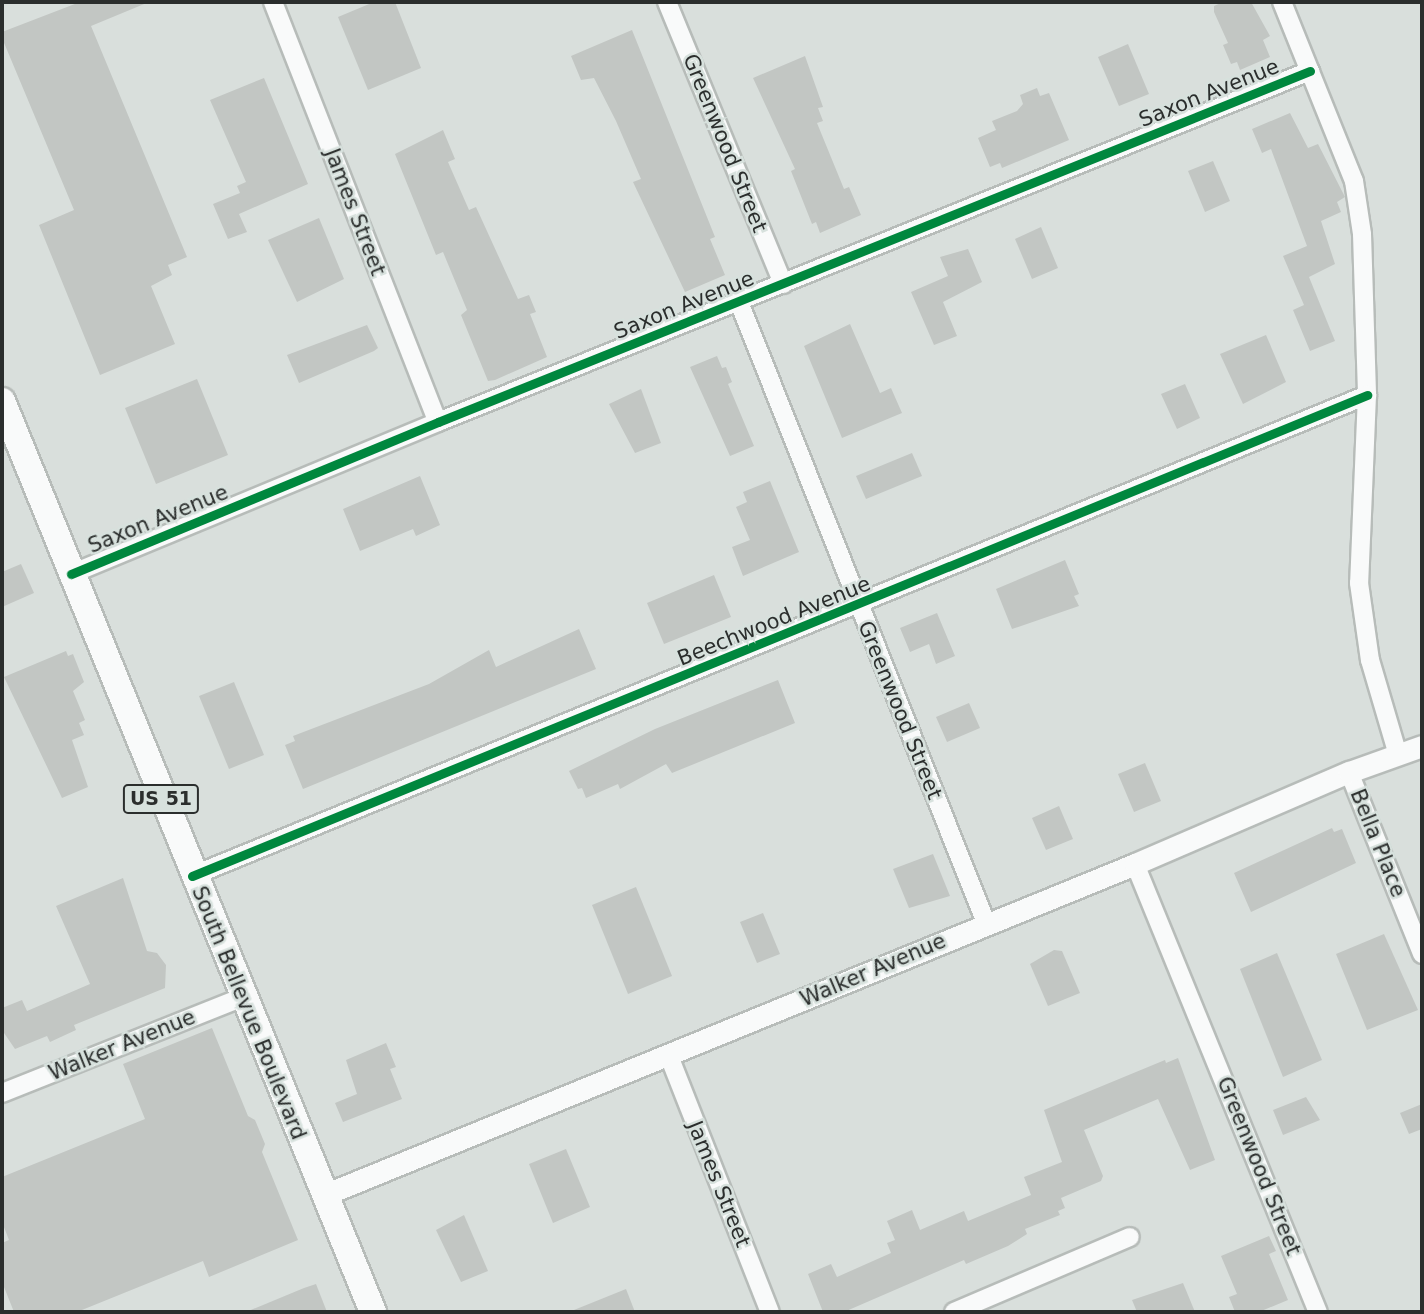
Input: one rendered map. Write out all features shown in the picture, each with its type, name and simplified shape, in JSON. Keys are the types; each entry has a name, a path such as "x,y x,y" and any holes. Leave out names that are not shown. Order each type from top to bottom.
{"main road":[{"name":"South Bellevue Boulevard","path":"2,401 192,876 373,1312"}],"street":[{"name":"James Street","path":"273,2 438,422"},
{"name":"Greenwood Street","path":"667,2 783,284"},
{"path":"1282,2 1354,181 1362,234 1367,395 1359,583 1370,660 1398,755"},
{"name":"Saxon Avenue","path":"71,574 438,422 1310,71"},
{"name":"Greenwood Street","path":"739,302 986,923"},
{"name":"Beechwood Avenue","path":"192,876 1367,395"},
{"name":"Walker Avenue","path":"324,1195 1135,864 1349,772 1422,746"},
{"name":"Bella Place","path":"1349,772 1422,954"},
{"name":"Greenwood Street","path":"1135,864 1318,1312"},
{"name":"Walker Avenue","path":"2,1093 243,997"},
{"name":"James Street","path":"669,1056 770,1312"},
{"path":"954,1312 1130,1237"}],"building":[{"path":"80,2 149,2 91,26 187,257 168,265 172,275 151,286 175,344 100,375 39,225 74,210 2,38 2,32"},
{"path":"374,2 395,2 421,68 368,90 338,17"},
{"path":"1223,2 1251,2 1270,36 1263,40 1270,57 1240,70 1237,62 1231,64 1223,45 1228,43 1214,12 1214,6"},
{"path":"632,30 715,237 710,239 725,275 685,292 633,182 641,179 616,121 594,78 581,80 571,56"},
{"path":"1128,44 1149,94 1119,106 1098,57"},
{"path":"805,56 823,107 818,108 823,121 817,123 844,189 849,187 861,215 820,233 816,222 812,224 791,171 795,169 753,78"},
{"path":"264,78 308,184 239,214 247,232 228,239 213,204 240,193 237,186 246,182 210,100"},
{"path":"1037,88 1040,96 1049,93 1069,140 1002,168 1000,163 990,167 978,138 996,130 992,121 1017,111 1023,104 1020,95"},
{"path":"1290,113 1308,148 1318,144 1345,197 1337,202 1341,212 1321,221 1335,264 1309,277 1335,341 1310,351 1293,310 1304,305 1283,256 1307,246 1271,149 1262,153 1252,129"},
{"path":"443,130 455,159 448,162 469,210 476,207 518,299 529,295 536,312 530,314 547,357 495,380 488,381 461,315 467,310 443,252 436,255 395,154"},
{"path":"1213,161 1230,201 1205,212 1188,171"},
{"path":"319,218 344,279 297,302 268,240"},
{"path":"1041,227 1058,268 1032,279 1015,239"},
{"path":"968,249 982,282 943,302 957,336 934,345 911,292 948,276 940,257"},
{"path":"850,324 880,393 891,388 902,413 842,438 804,346"},
{"path":"367,325 378,348 299,383 287,355"},
{"path":"1266,335 1286,382 1243,404 1220,354"},
{"path":"717,356 722,368 726,367 732,382 728,384 754,446 730,456 690,367"},
{"path":"197,379 228,455 156,484 125,408"},
{"path":"1185,384 1200,418 1177,429 1161,394"},
{"path":"641,389 661,443 635,453 609,404"},
{"path":"912,453 922,476 866,499 856,476"},
{"path":"420,476 440,525 416,536 413,529 360,551 343,509"},
{"path":"770,481 799,552 743,576 732,547 750,540 736,507 747,502 743,492"},
{"path":"1065,560 1079,594 1074,596 1079,606 1012,629 996,589"},
{"path":"21,564 34,593 2,607 2,572"},
{"path":"714,575 731,617 664,644 647,603"},
{"path":"937,613 955,656 936,664 929,644 910,652 900,628"},
{"path":"579,629 596,669 303,789 285,745 295,741 293,736 429,684 489,650 496,667"},
{"path":"66,651 68,656 73,654 84,682 73,691 85,720 79,723 84,735 72,740 88,787 62,798 4,677"},
{"path":"778,680 795,723 672,773 666,764 620,789 618,784 586,798 569,771 655,729"},
{"path":"234,682 264,755 229,769 199,696"},
{"path":"969,703 980,728 947,742 936,717"},
{"path":"1145,763 1161,801 1134,812 1118,774"},
{"path":"1059,806 1073,839 1046,850 1032,818"},
{"path":"1332,828 1334,832 1342,829 1356,863 1251,912 1234,873"},
{"path":"933,854 950,896 909,908 893,869"},
{"path":"123,878 147,951 157,953 166,965 165,988 74,1025 76,1030 50,1042 47,1036 15,1049 2,1030 2,1008 22,1000 27,1011 90,984 56,906"},
{"path":"636,887 672,976 628,994 592,905"},
{"path":"763,913 780,954 757,963 740,922"},
{"path":"1384,934 1418,1010 1367,1030 1336,954"},
{"path":"1054,950 1062,951 1080,993 1048,1006 1030,964"},
{"path":"1277,953 1322,1060 1283,1077 1240,969"},
{"path":"212,1028 248,1116 255,1120 265,1144 262,1152 298,1240 209,1277 203,1261 77,1312 14,1312 2,1282 2,1243 9,1240 2,1222 2,1177 145,1119 123,1064"},
{"path":"386,1043 396,1067 390,1069 402,1099 343,1122 335,1103 357,1094 346,1060"},
{"path":"1178,1058 1215,1160 1190,1170 1158,1099 1084,1130 1103,1176 1101,1181 1061,1198 1065,1208 1058,1211 1060,1215 1025,1229 1027,1234 1008,1246 966,1264 964,1260 844,1312 823,1312 808,1274 831,1264 837,1277 891,1253 887,1243 895,1240 887,1221 912,1210 920,1230 964,1211 968,1221 1031,1195 1024,1177 1062,1162 1044,1110 1165,1060 1166,1063"},
{"path":"1306,1097 1320,1120 1283,1135 1273,1110"},
{"path":"1422,1104 1422,1129 1409,1134 1400,1113"},
{"path":"566,1149 590,1207 553,1223 529,1164"},
{"path":"464,1215 488,1271 461,1282 436,1230"},
{"path":"1269,1236 1276,1251 1269,1254 1288,1300 1259,1312 1235,1312 1229,1297 1237,1294 1221,1256"},
{"path":"1183,1283 1195,1312 1137,1312 1132,1300"},
{"path":"316,1284 327,1312 246,1312 304,1288"},
{"path":"626,1289 635,1312 569,1312"}],"cycle path":[{"path":"71,574 438,422 1310,71"},
{"path":"192,876 1367,395"}]}
